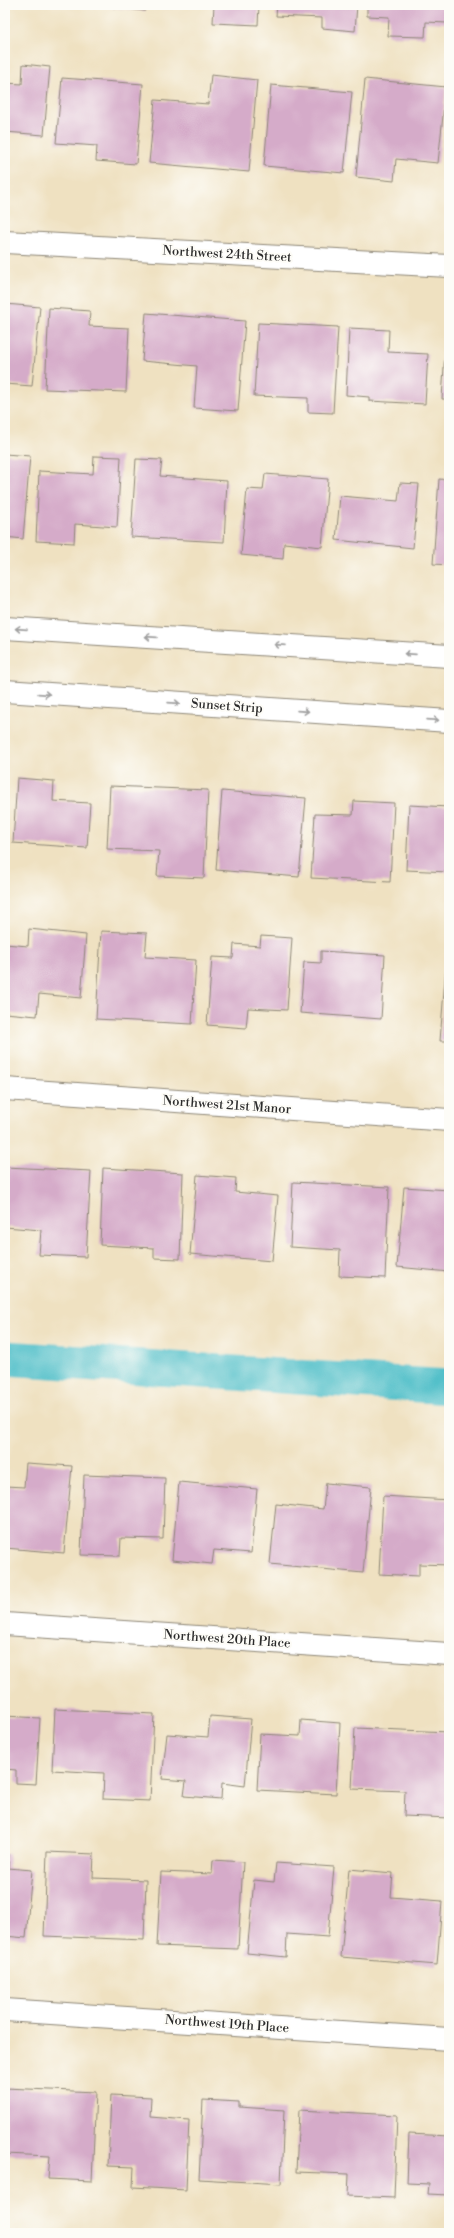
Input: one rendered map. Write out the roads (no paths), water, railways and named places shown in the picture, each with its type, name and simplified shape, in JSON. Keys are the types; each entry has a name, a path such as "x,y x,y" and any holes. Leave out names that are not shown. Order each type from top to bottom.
{"street":[{"name":"Northwest 24th Street","path":"5,242 449,266"},
{"path":"5,628 449,656"},
{"name":"Sunset Strip","path":"5,691 449,721"},
{"name":"Northwest 21st Manor","path":"5,1089 449,1120"},
{"name":"Northwest 20th Place","path":"5,1624 449,1654"},
{"name":"Northwest 19th Place","path":"5,2010 449,2039"}],"waterway":[{"path":"5,1358 449,1387"}]}
